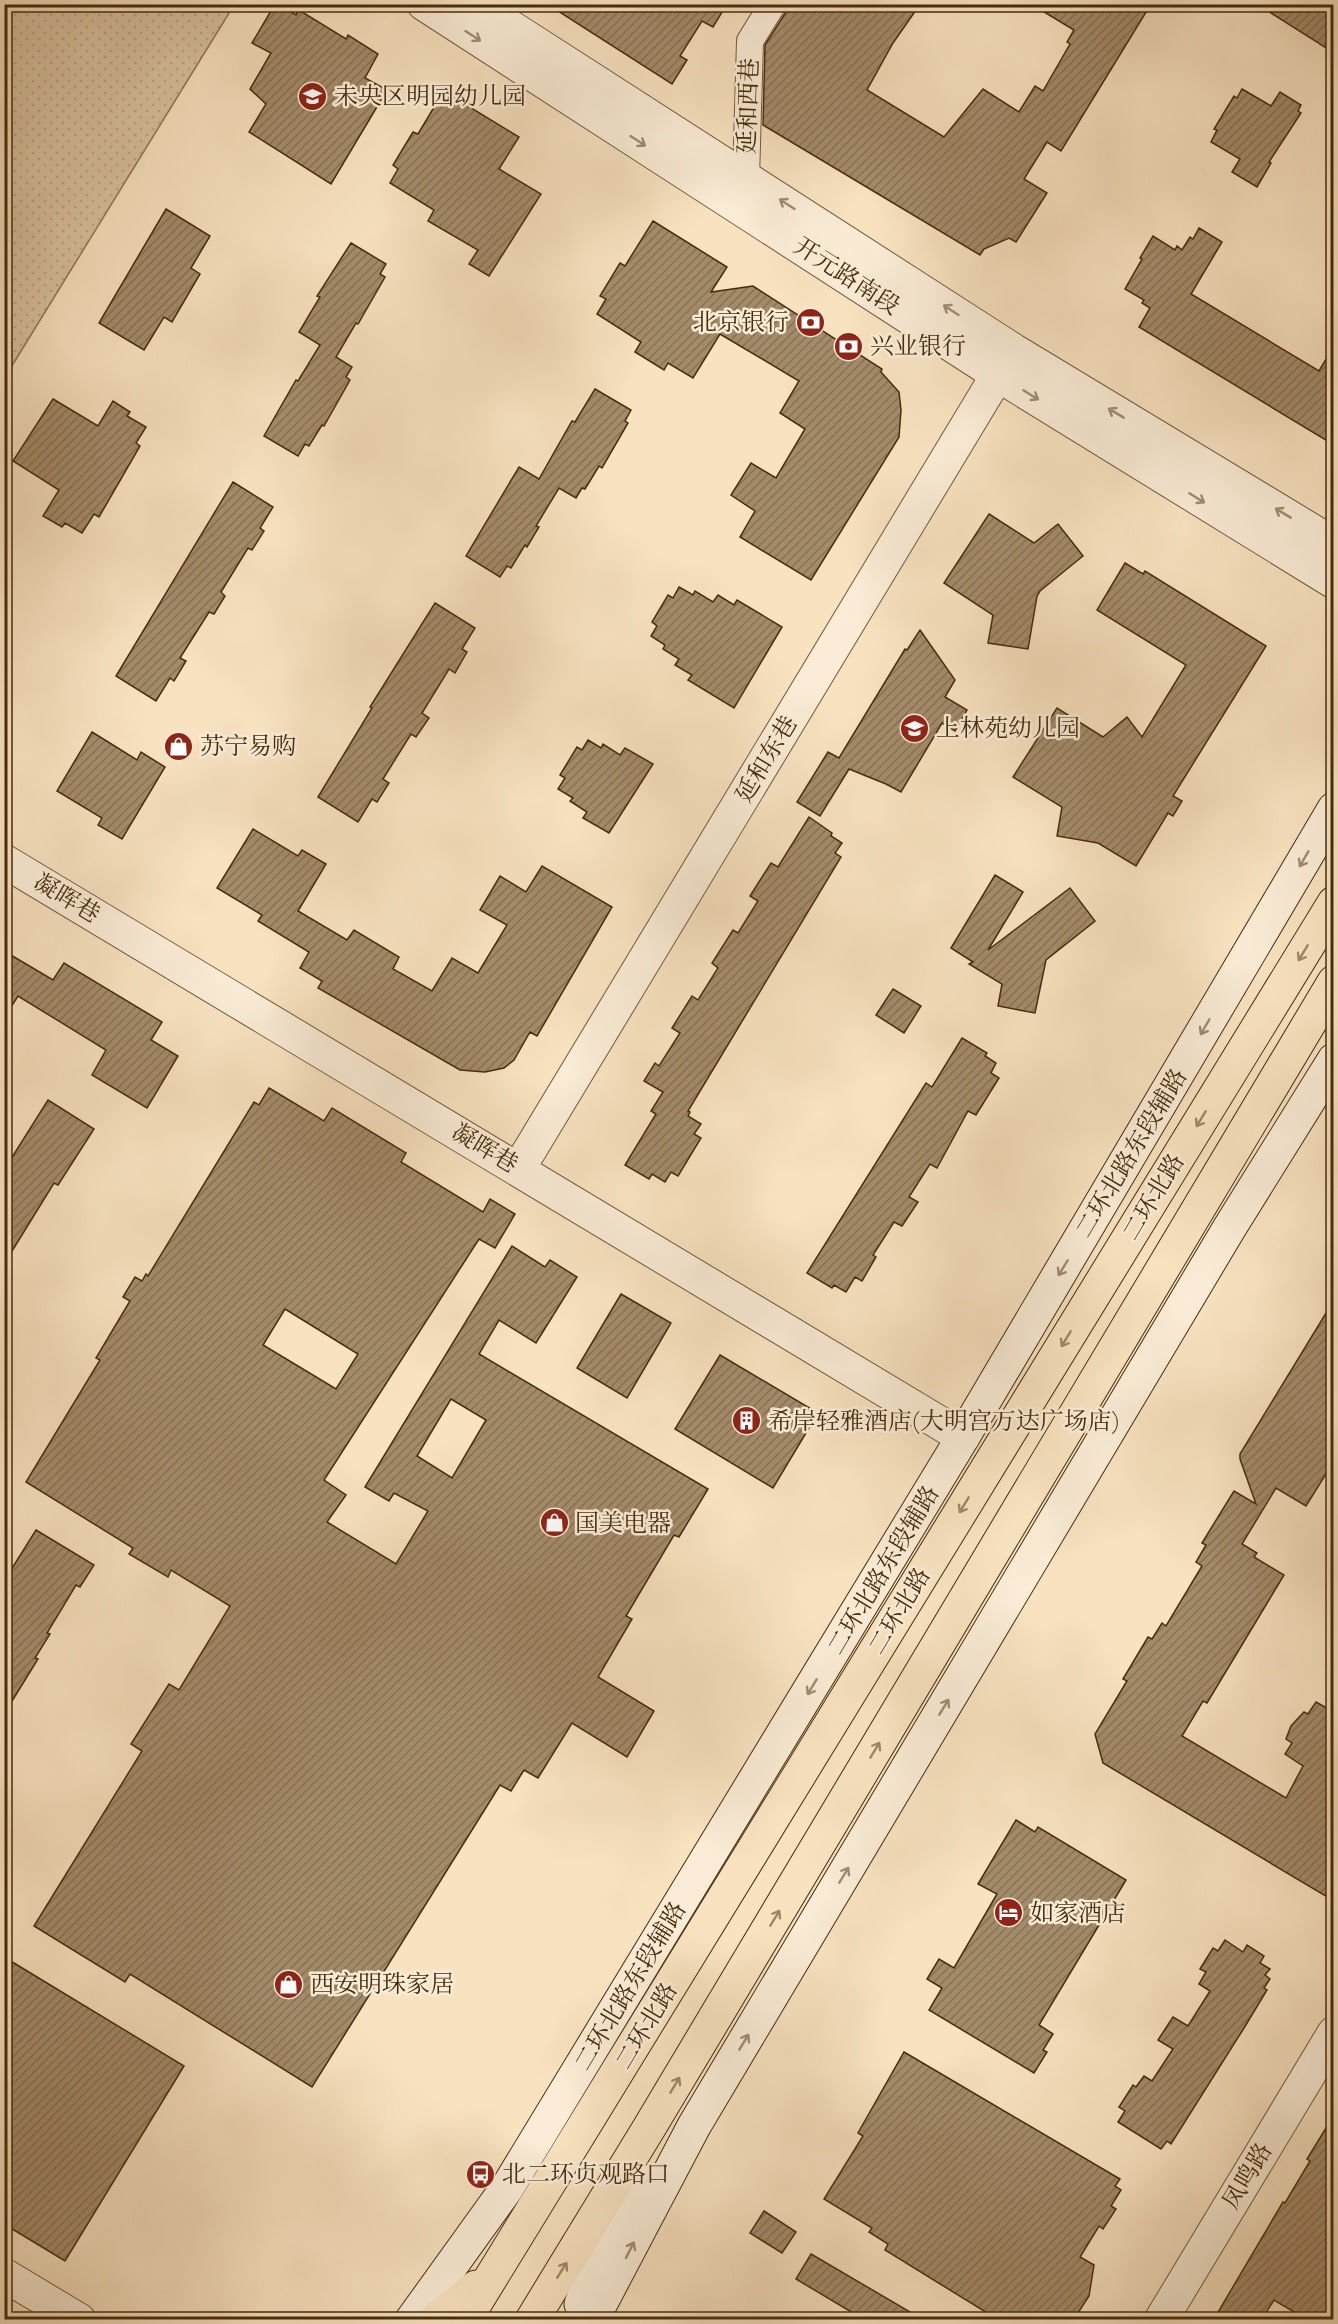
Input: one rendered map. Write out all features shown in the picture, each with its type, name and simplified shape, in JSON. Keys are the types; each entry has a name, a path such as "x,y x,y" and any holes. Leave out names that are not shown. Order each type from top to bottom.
{"highway":[{"name":"二环北路","path":"465,2319 1334,903"},
{"name":"二环北路","path":"532,2319 650,2128 1334,982"},
{"path":"435,2319 494,2273"}],"street":[{"name":"开元路南段","path":"424,4 1005,362 1334,544"},
{"name":"开元路南段","path":"475,4 746,178 1005,362 1334,582"},
{"name":"延和西巷","path":"746,178 750,42 773,4"},
{"name":"延和东巷","path":"519,1168 1005,362"},
{"name":"二环北路东段辅路","path":"412,2319 507,2188 963,1437 1334,809"},
{"name":"凝晖巷","path":"4,861 519,1168 963,1437"},
{"path":"592,2319 694,2126 1218,1248 1334,1060"},
{"name":"凤鸣路","path":"1161,2319 1334,2033"},
{"path":"575,2319 650,2128"},
{"path":"4,2275 79,2319"}],"shaded area":[{"path":"4,5 234,5 5,377"}],"building":[{"path":"275,4 279,4 296,15 299,10 346,39 348,35 378,54 365,78 387,90 331,184 249,132 266,104 250,89 271,53 252,43"},
{"path":"547,4 727,4 713,27 702,21 680,56 687,60 672,84"},
{"path":"788,4 901,4 914,13 893,43 867,90 944,137 983,89 1019,112 1035,86 1043,91 1070,44 1067,42 1074,30 1031,4 1151,4 1061,151 1047,142 1024,179 1047,193 1016,242 1009,238 984,249 980,255 763,125 765,45 786,12"},
{"path":"1257,4 1334,4 1334,53"},
{"path":"446,87 465,99 463,103 519,137 499,169 541,194 489,276 469,264 478,250 428,221 434,210 390,183 398,169 393,165 413,132 418,134"},
{"path":"1242,89 1271,106 1280,92 1301,105 1298,111 1301,113 1269,162 1271,163 1257,187 1232,172 1240,159 1211,142 1217,130 1214,129 1234,96 1237,98"},
{"path":"166,209 210,236 191,268 200,274 172,322 164,317 144,350 99,323"},
{"path":"653,221 727,267 711,292 753,286 882,369 881,372 899,392 901,410 899,437 811,580 740,537 755,511 731,495 751,463 776,478 805,429 780,413 799,381 720,334 693,378 668,363 664,370 635,352 641,342 597,314 606,299 600,296 620,263 625,266"},
{"path":"1199,228 1222,242 1191,294 1319,371 1334,346 1334,445 1139,327 1150,308 1142,303 1144,300 1125,289 1153,236 1175,250 1177,246 1182,250 1190,237 1193,239"},
{"path":"351,243 386,264 380,274 385,277 336,357 352,367 346,377 350,380 324,426 322,425 309,446 305,444 298,456 264,436 296,380 298,381 320,345 299,332 320,297 317,296"},
{"path":"595,389 631,410 625,421 628,423 602,468 599,466 585,489 582,488 576,498 559,488 536,526 539,527 527,547 525,545 511,568 507,566 500,577 466,556 519,467 539,479 572,421 575,422"},
{"path":"53,399 98,426 113,401 130,412 127,416 146,427 136,443 140,446 99,517 94,514 82,533 65,523 62,527 43,516 59,490 13,461"},
{"path":"233,482 273,507 260,528 264,531 252,550 248,548 221,592 225,596 214,614 209,612 180,658 186,661 174,681 170,678 156,701 116,676"},
{"path":"989,514 1034,543 1058,524 1083,556 1040,591 1037,596 1028,649 988,643 993,615 944,583"},
{"path":"1125,563 1143,574 1145,571 1266,646 1173,796 1182,801 1173,816 1168,813 1136,866 1098,843 1057,836 1062,807 1013,777 1057,708 1103,737 1127,717 1142,737 1186,665 1097,610"},
{"path":"679,587 693,595 695,591 713,602 718,595 734,605 737,600 782,627 734,708 688,680 692,675 675,665 679,659 663,649 665,645 651,636 657,626 652,622 668,595 673,598"},
{"path":"435,603 475,628 462,649 467,652 455,673 449,669 422,713 429,718 416,737 411,734 383,779 389,783 377,802 372,799 358,822 318,797 372,708 370,707"},
{"path":"920,630 955,680 945,697 967,710 955,731 942,723 901,792 849,769 820,816 797,802 828,752 839,758 905,649 907,650"},
{"path":"92,732 137,760 141,752 165,767 122,839 98,825 102,818 57,791"},
{"path":"588,740 601,748 603,744 620,755 625,748 653,764 609,833 583,818 587,812 570,801 573,798 558,789 565,778 560,775 577,747 582,750"},
{"path":"809,817 842,843 835,853 841,857 688,1111 690,1112 688,1116 701,1124 694,1134 701,1138 678,1176 671,1172 665,1182 652,1174 649,1179 625,1165 656,1114 651,1111 663,1092 644,1081 655,1063 659,1066 680,1033 672,1028 692,996 698,1000 718,968 712,963 733,930 738,933 758,901 750,896 771,863 778,867"},
{"path":"253,829 298,856 302,850 326,864 298,911 347,940 354,930 399,957 393,969 432,991 452,958 478,973 507,925 480,910 500,876 526,892 542,866 612,907 537,1036 530,1032 514,1060 504,1068 485,1072 460,1070 318,988 322,981 300,968 309,952 258,921 262,915 217,888"},
{"path":"995,875 1023,892 988,950 1070,888 1095,921 1046,960 1035,1013 998,1006 1002,984 969,964 973,962 951,948"},
{"path":"4,951 53,980 64,963 162,1022 151,1040 178,1056 147,1108 92,1075 106,1050 18,996 4,1018"},
{"path":"893,989 921,1006 904,1033 876,1015"},
{"path":"962,1038 987,1053 985,1056 996,1063 991,1073 999,1078 976,1115 968,1111 937,1168 930,1164 909,1197 918,1202 902,1226 894,1222 873,1255 876,1257 862,1281 855,1277 846,1292 834,1285 832,1288 807,1273 926,1083 932,1087"},
{"path":"269,1088 324,1121 332,1108 406,1153 401,1162 483,1212 490,1199 515,1214 495,1248 479,1239 324,1480 346,1495 327,1522 396,1564 428,1511 394,1493 389,1501 365,1487 512,1246 545,1267 550,1260 577,1277 536,1343 499,1320 479,1354 708,1489 679,1537 674,1535 626,1616 632,1619 598,1677 654,1711 627,1757 572,1723 538,1778 524,1770 511,1791 500,1785 312,2087 130,1974 125,1982 34,1926 142,1751 131,1744 169,1684 179,1690 230,1606 171,1570 168,1577 129,1554 133,1548 26,1482 100,1360 96,1358 130,1301 123,1297 135,1277 142,1281 146,1274 148,1276 254,1102 259,1105","holes":["285,1309 358,1354 336,1389 263,1345","451,1399 486,1420 452,1478 417,1456"]},
{"path":"48,1100 94,1129 58,1185 54,1183 4,1264 4,1170"},
{"path":"621,1294 671,1323 627,1398 577,1368"},
{"path":"1334,1300 1334,1461 1306,1506 1276,1488 1242,1544 1257,1553 1254,1557 1284,1575 1207,1703 1203,1701 1182,1736 1286,1798 1303,1766 1285,1754 1292,1743 1286,1739 1291,1726 1304,1712 1308,1714 1316,1702 1334,1712 1334,1901 1103,1763 1095,1734 1127,1681 1123,1679 1148,1637 1152,1639 1162,1623 1166,1626 1202,1566 1196,1562 1206,1545 1202,1543 1234,1491 1256,1504 1240,1454"},
{"name":"希岸轻雅酒店(大明宫万达广场店)","path":"720,1355 818,1413 773,1488 675,1429"},
{"path":"36,1530 94,1565 80,1587 76,1585 47,1633 50,1634 35,1658 38,1659 4,1714 4,1581"},
{"path":"1016,1820 1035,1832 1038,1827 1126,1880 1039,2025 1053,2034 1043,2050 1047,2052 1034,2073 929,2010 942,1988 927,1979 939,1959 954,1968 997,1894 978,1884"},
{"path":"1225,1940 1243,1952 1247,1945 1264,1956 1260,1963 1270,1969 1265,1975 1270,1979 1264,1988 1267,1990 1171,2144 1167,2141 1161,2149 1118,2122 1125,2111 1119,2107 1133,2085 1136,2087 1144,2076 1152,2081 1173,2049 1158,2040 1173,2017 1188,2026 1210,1991 1199,1984 1206,1972 1200,1969 1213,1948 1218,1951"},
{"path":"4,1957 184,2066 65,2261 4,2224"},
{"path":"904,2052 1120,2179 1115,2186 1121,2190 1111,2206 1116,2209 1103,2229 1099,2226 1080,2257 1094,2265 1089,2296 1074,2319 997,2319 885,2250 888,2244 869,2232 872,2228 824,2199 863,2136 858,2133"},
{"path":"1334,2115 1334,2319 1306,2319 1274,2300 1262,2319 1214,2319 1310,2161 1307,2159"},
{"path":"764,2211 796,2232 782,2253 750,2233"},
{"path":"811,2254 922,2319 863,2319 796,2279"}],"place":[{"name":"未央区明园幼儿园","path":"313,96"},
{"name":"北京银行","path":"810,322"},
{"name":"兴业银行","path":"849,346"},
{"name":"上林苑幼儿园","path":"915,728"},
{"name":"苏宁易购","path":"179,746"},
{"name":"希岸轻雅酒店(大明宫万达广场店)","path":"747,1421"},
{"name":"国美电器","path":"554,1523"},
{"name":"如家酒店","path":"1009,1913"},
{"name":"西安明珠家居","path":"289,1984"},
{"name":"北二环贞观路口","path":"481,2174"}]}
